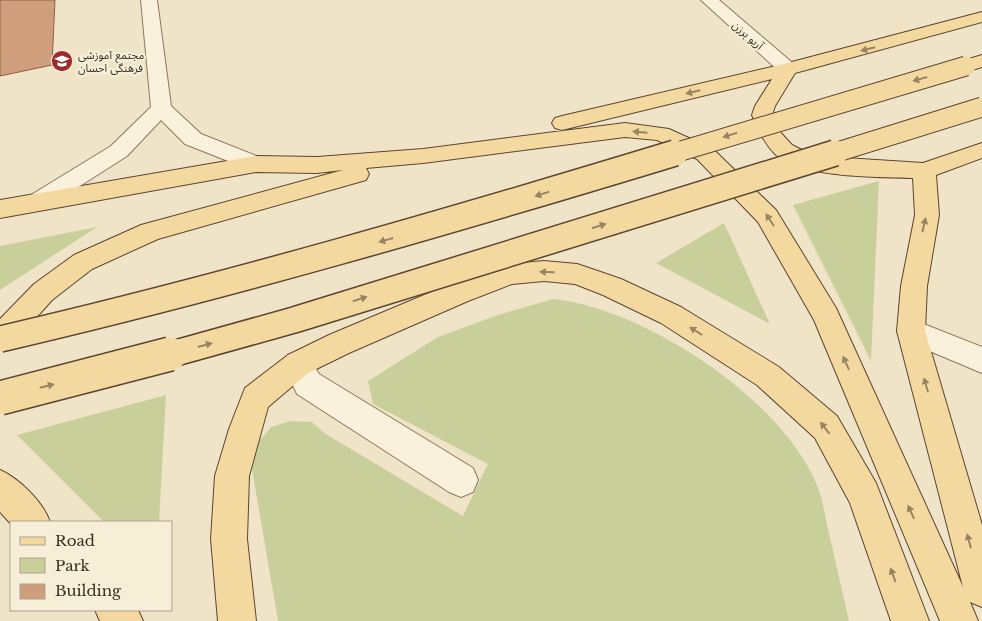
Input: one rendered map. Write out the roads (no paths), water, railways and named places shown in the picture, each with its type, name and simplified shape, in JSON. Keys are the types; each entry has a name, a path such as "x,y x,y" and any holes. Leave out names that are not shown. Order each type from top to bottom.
{"main road":[{"path":"0,339 43,292 83,262 150,232 423,156 788,69 982,17"},
{"path":"0,339 92,320 388,239 548,192 824,106 974,63"},
{"path":"788,69 762,114 772,136 784,150 810,163 873,169 924,170 982,150"},
{"path":"0,398 124,367 294,320 982,107"},
{"path":"0,209 256,164 317,166 423,156 625,130 661,134 705,154 767,216 826,316 959,621"},
{"path":"924,170 927,215 915,276 911,331 982,588"},
{"path":"237,621 229,539 232,476 256,398 298,364 397,319 458,293 512,274 544,271 577,274 612,287 671,315 768,376 826,427 864,495 910,621"},
{"path":"0,488 32,521"},
{"path":"115,611 124,621"}],"street":[{"path":"149,0 161,108 193,139 256,164"},
{"name":"آریو برزن","path":"709,0 788,69"},
{"path":"39,201 119,151 161,108"},
{"path":"911,331 982,360"},
{"path":"298,364 308,384 461,480"}],"place":[{"name":"مجتمع آموزشی فرهنگی احسان","path":"62,61"}]}
